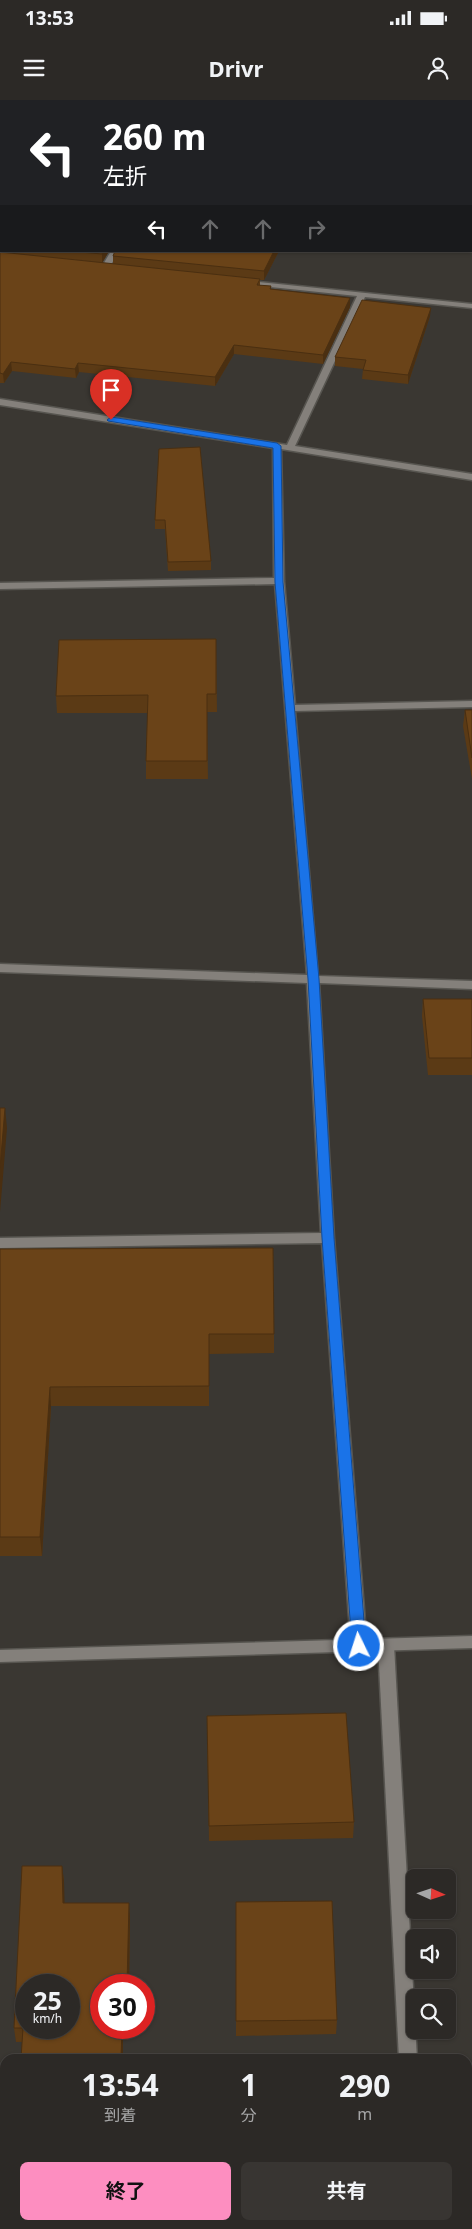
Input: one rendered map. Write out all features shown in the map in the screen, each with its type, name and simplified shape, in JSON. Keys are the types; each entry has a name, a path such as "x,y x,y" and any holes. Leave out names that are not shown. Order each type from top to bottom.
{"street":[{"path":"105,268 114,252"},
{"path":"96,267 115,269"},
{"path":"233,281 472,306"},
{"path":"290,448 362,294"},
{"path":"0,402 472,477"},
{"path":"277,446 279,582 314,979 328,1238 359,1646"},
{"path":"0,586 279,582"},
{"path":"291,708 472,704"},
{"path":"0,968 472,985"},
{"path":"0,1243 328,1238"},
{"path":"0,1656 472,1642"},
{"path":"386,1645 408,2054"}],"building":[{"path":"0,252 260,279 257,285 271,286 270,289 350,298 323,355 234,345 215,377 78,363 75,369 11,362 3,374 0,373"},
{"path":"80,252 103,252 102,254"},
{"path":"115,252 274,252 264,271 113,256"},
{"path":"362,300 431,308 408,375 363,370 366,360 335,357"},
{"path":"200,447 211,561 168,562 165,520 155,520 159,449"},
{"path":"216,639 216,694 207,694 207,761 146,761 148,695 56,696 59,640"},
{"path":"465,710 472,710 472,758"},
{"path":"423,999 472,999 472,1058 429,1058"},
{"path":"0,1108 5,1108 0,1168"},
{"path":"273,1248 274,1334 209,1334 209,1386 50,1387 40,1537 0,1537 0,1249"},
{"path":"346,1713 354,1822 209,1826 207,1716"},
{"path":"22,1866 62,1866 63,1903 129,1903 127,1974 90,1974 90,2039 122,2039 121,2054 21,2054 22,2039 80,2039 80,1974 17,1974"},
{"path":"332,1901 337,2020 236,2021 236,1902"}],"route":[{"path":"111,420 277,446 279,582 314,979 328,1238 359,1646"}]}
